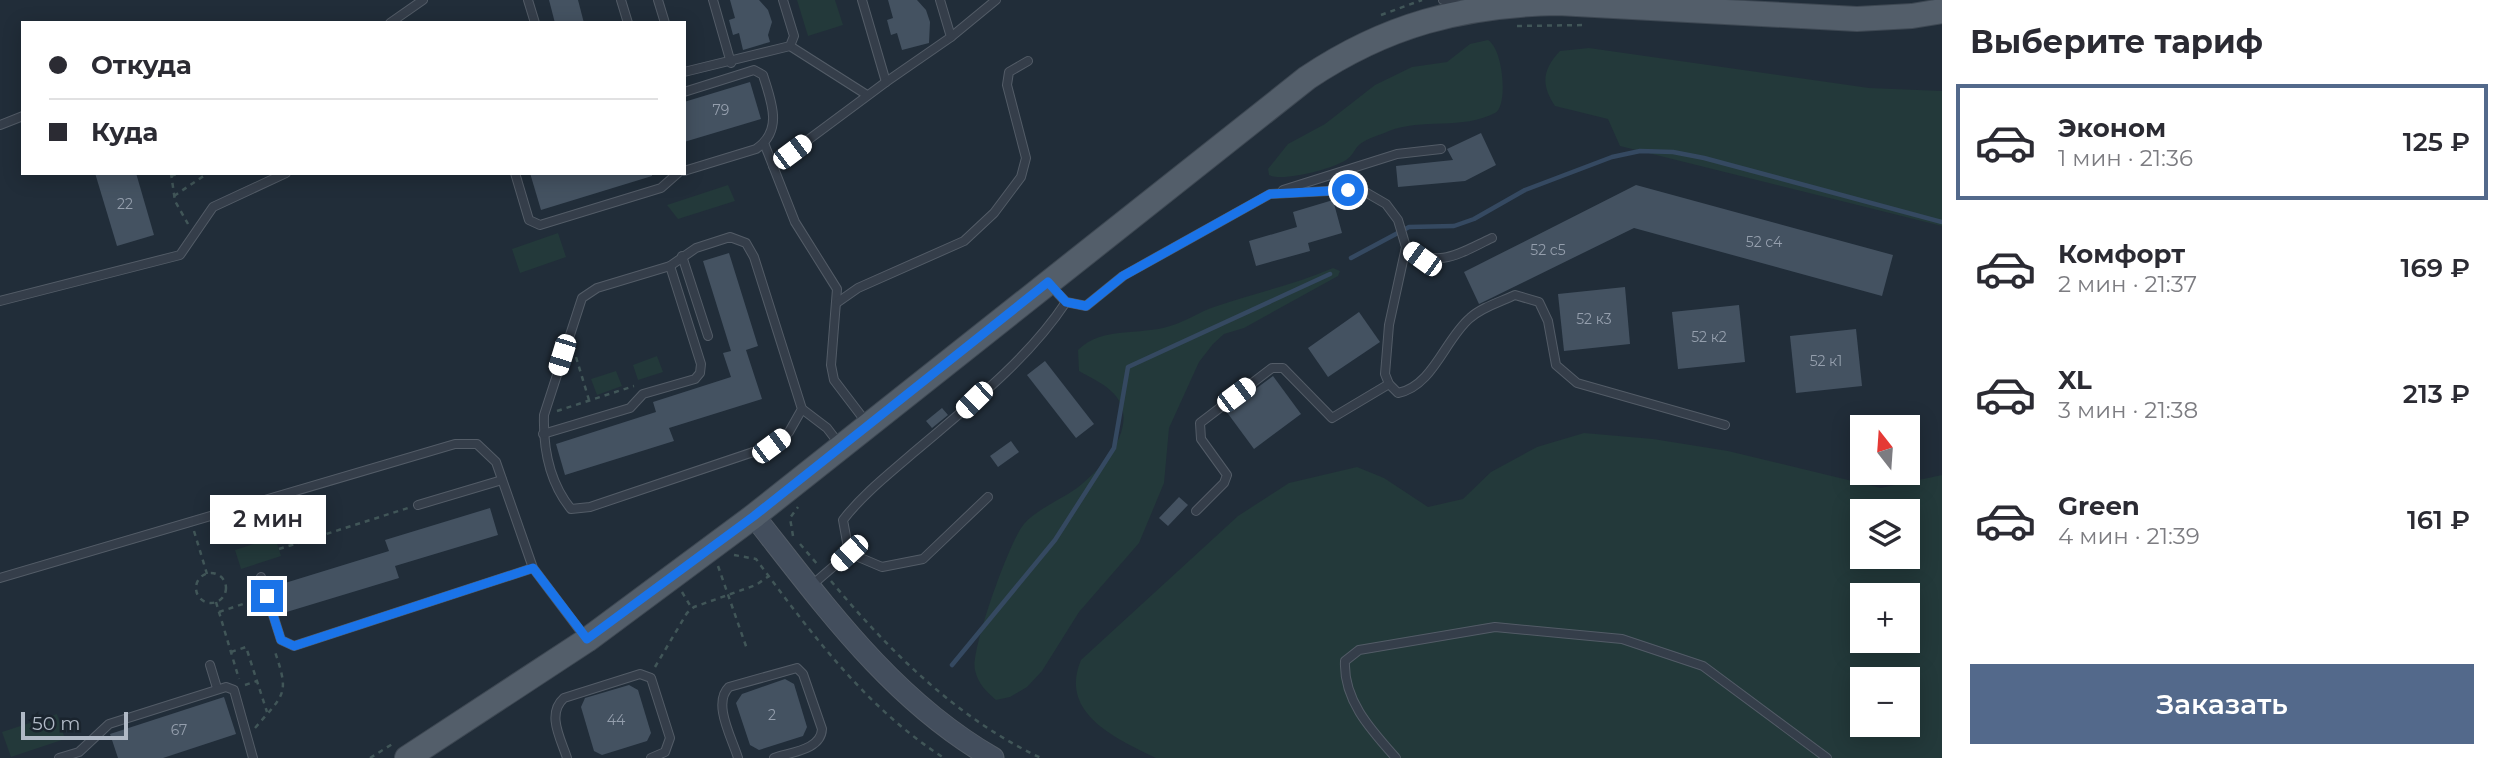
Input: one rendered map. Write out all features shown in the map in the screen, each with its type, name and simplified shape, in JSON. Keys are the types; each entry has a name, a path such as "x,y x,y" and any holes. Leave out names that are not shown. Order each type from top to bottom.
{"main road":[{"path":"406,747 587,639 754,516 1307,78 1345,53 1409,25 1473,8 1558,3 1857,19 1912,16 1942,11"}],"street":[{"path":"754,516 817,581 852,640 917,706 958,738 993,758"}],"lane":[{"path":"394,21 423,0"},
{"path":"528,0 534,21"},
{"path":"621,0 627,21"},
{"path":"658,0 664,21"},
{"path":"713,0 731,63"},
{"path":"783,0 794,36 790,46"},
{"path":"862,0 886,82"},
{"path":"940,0 951,37"},
{"path":"773,166 867,95 951,37 996,0"},
{"path":"1443,0 1473,8"},
{"path":"686,72 731,63 790,46 867,95"},
{"path":"838,302 858,288 964,241 994,213 1021,177 1026,158 1007,85 1009,72 1028,61"},
{"path":"686,91 754,70 763,75 775,114 773,129 764,144 686,170"},
{"path":"0,125 21,117"},
{"path":"764,144 795,222 834,282 838,302 831,365 834,380 867,424"},
{"path":"1048,282 1066,302 1086,306 1123,276 1270,194 1397,154 1441,149"},
{"path":"0,301 180,255 193,233 214,207 282,175"},
{"path":"516,175 529,220 540,225 661,188 676,175"},
{"path":"1270,194 1348,190 1367,193 1386,204 1398,220 1406,247 1389,325 1385,374 1389,384 1398,393 1408,391 1429,372 1470,318 1515,295 1539,302 1548,321 1556,365 1577,383 1725,425"},
{"path":"802,409 789,432 771,446 590,507 571,509 556,490 543,433 544,415 582,298 597,288 670,266 696,248 730,237 746,243 754,257 802,409 827,428 840,446"},
{"path":"1406,247 1422,259 1438,259 1492,239"},
{"path":"682,256 708,336"},
{"path":"543,433 630,408 643,394 695,379 700,373 701,364 670,266"},
{"path":"849,553 843,520 856,502 957,416 1043,334 1066,302"},
{"path":"1196,511 1224,483 1227,475 1201,439 1200,423 1272,368 1283,368 1332,418 1389,384"},
{"path":"0,578 455,444 477,444 496,462 533,568 587,639"},
{"path":"418,505 502,480"},
{"path":"849,553 882,567 923,559 988,497"},
{"path":"817,581 849,553"},
{"path":"261,577 281,640 294,646 533,568"},
{"path":"1396,758 1352,702 1344,677 1345,661 1359,650 1495,627 1622,639 1703,666 1827,758"},
{"path":"210,665 217,688"},
{"path":"738,758 721,703 723,694 729,687 797,668 803,674 822,729 822,737 817,744 774,758"},
{"path":"567,758 554,715 557,705 564,698 640,674 649,676 670,738 665,752 651,758"},
{"path":"59,758 79,752 109,724 217,688 234,690 253,758"}],"path":[{"path":"1378,17 1422,0"},
{"path":"1505,26 1594,25"},
{"path":"171,175 174,196 193,233"},
{"path":"174,196 205,175"},
{"path":"544,415 589,400 569,335"},
{"path":"800,503 789,518 793,536 817,581 849,604 935,688 979,722 1041,758"},
{"path":"279,548 418,505"},
{"path":"191,522 207,574"},
{"path":"725,556 739,554 756,559 819,643 858,688 944,758"},
{"path":"716,563 747,649"},
{"path":"207,574 216,574 226,586 224,595 212,603 200,597 196,589 198,580 207,574"},
{"path":"649,676 692,608 729,595 769,576"},
{"path":"680,589 692,608"},
{"path":"219,612 267,596"},
{"path":"255,729 282,696 285,685 270,637"},
{"path":"231,652 246,647 267,714"},
{"path":"242,686 257,681"},
{"path":"370,758 406,747"}],"green space":[{"path":"797,0 835,0 843,25 808,36"},
{"path":"1488,40 1498,55 1501,66 1502,100 1495,113 1470,121 1402,127 1363,142 1339,164 1296,176 1269,175 1268,169 1288,144 1325,124 1375,85 1412,67 1447,62 1470,44"},
{"path":"1589,48 1869,88 1942,91 1942,226 1620,146 1608,119 1555,106 1547,91 1547,71 1560,51"},
{"path":"728,185 735,201 678,219 667,205"},
{"path":"558,233 566,257 520,273 512,249"},
{"path":"1333,268 1340,271 1338,276 1244,328 1224,334 1213,344 1199,362 1169,428 1164,483 1139,543 1079,612 1042,671 1027,687 1010,697 996,700 978,679 975,659 992,596 1010,551 1029,519 1077,488 1098,469 1116,444 1122,430 1124,417 1120,403 1108,388 1079,371 1078,350 1088,342 1109,334 1170,326 1214,307"},
{"path":"657,356 663,372 638,380 633,365"},
{"path":"616,371 622,386 597,395 591,379"},
{"path":"1584,433 1653,439 1728,451 1850,481 1850,485 1881,488 1920,485 1920,480 1942,475 1942,758 1156,758 1110,733 1085,710 1078,695 1076,679 1081,660 1238,516 1289,483 1357,467 1384,478 1428,507 1463,499 1491,472 1537,447"},
{"path":"275,537 281,556 241,569 235,550"},
{"path":"57,714 65,739 11,757 2,732"}],"building":[{"path":"549,0 578,0 583,21 554,21"},
{"path":"730,0 759,0 768,10 772,22 768,35 770,42 743,50 739,33 733,35 729,20 735,18"},
{"path":"888,0 917,0 926,10 930,22 929,43 902,50 897,33 891,35 887,20 893,18"},
{"path":"750,82 761,119 686,141 686,101"},
{"path":"1481,133 1496,165 1465,181 1398,187 1396,166 1453,160 1447,149"},
{"path":"96,175 137,175 154,235 117,246"},
{"path":"531,175 652,175 652,176 541,210"},
{"path":"1636,185 1893,255 1882,296 1634,228 1479,304 1464,272"},
{"path":"1333,200 1342,233 1308,243 1310,251 1256,266 1249,241 1297,227 1293,212"},
{"path":"729,253 758,346 746,350 762,399 669,428 674,441 565,475 556,444 656,412 653,402 731,377 723,353 731,351 703,261"},
{"path":"1625,287 1630,344 1564,351 1558,294"},
{"path":"1739,305 1745,362 1678,369 1672,312"},
{"path":"1359,312 1380,342 1328,377 1308,348"},
{"path":"1856,329 1862,386 1796,393 1790,336"},
{"path":"1045,361 1094,424 1076,438 1027,375"},
{"path":"1273,376 1301,414 1254,449 1226,411"},
{"path":"942,408 948,415 932,428 926,421"},
{"path":"1011,441 1019,452 998,467 990,456"},
{"path":"1179,497 1188,505 1168,526 1159,518"},
{"path":"490,508 498,535 395,566 399,578 280,614 272,587 389,551 385,540"},
{"path":"785,679 794,684 807,727 803,736 759,750 750,745 736,703 742,694"},
{"path":"629,685 638,690 651,733 647,741 602,755 594,751 581,707 585,698"},
{"path":"224,697 236,734 163,758 118,758 110,734"}],"waterway":[{"path":"1351,258 1409,227 1454,226 1474,219 1525,190 1612,157 1640,151 1673,152 1704,158 1942,222"},
{"path":"952,665 1055,540 1114,448 1128,367 1330,274"}],"route":[{"path":"267,596 281,640 294,646 533,568 587,639 754,516 1048,282 1066,302 1075,306 1086,306 1101,297 1123,276 1159,254 1270,194 1348,190"}]}
